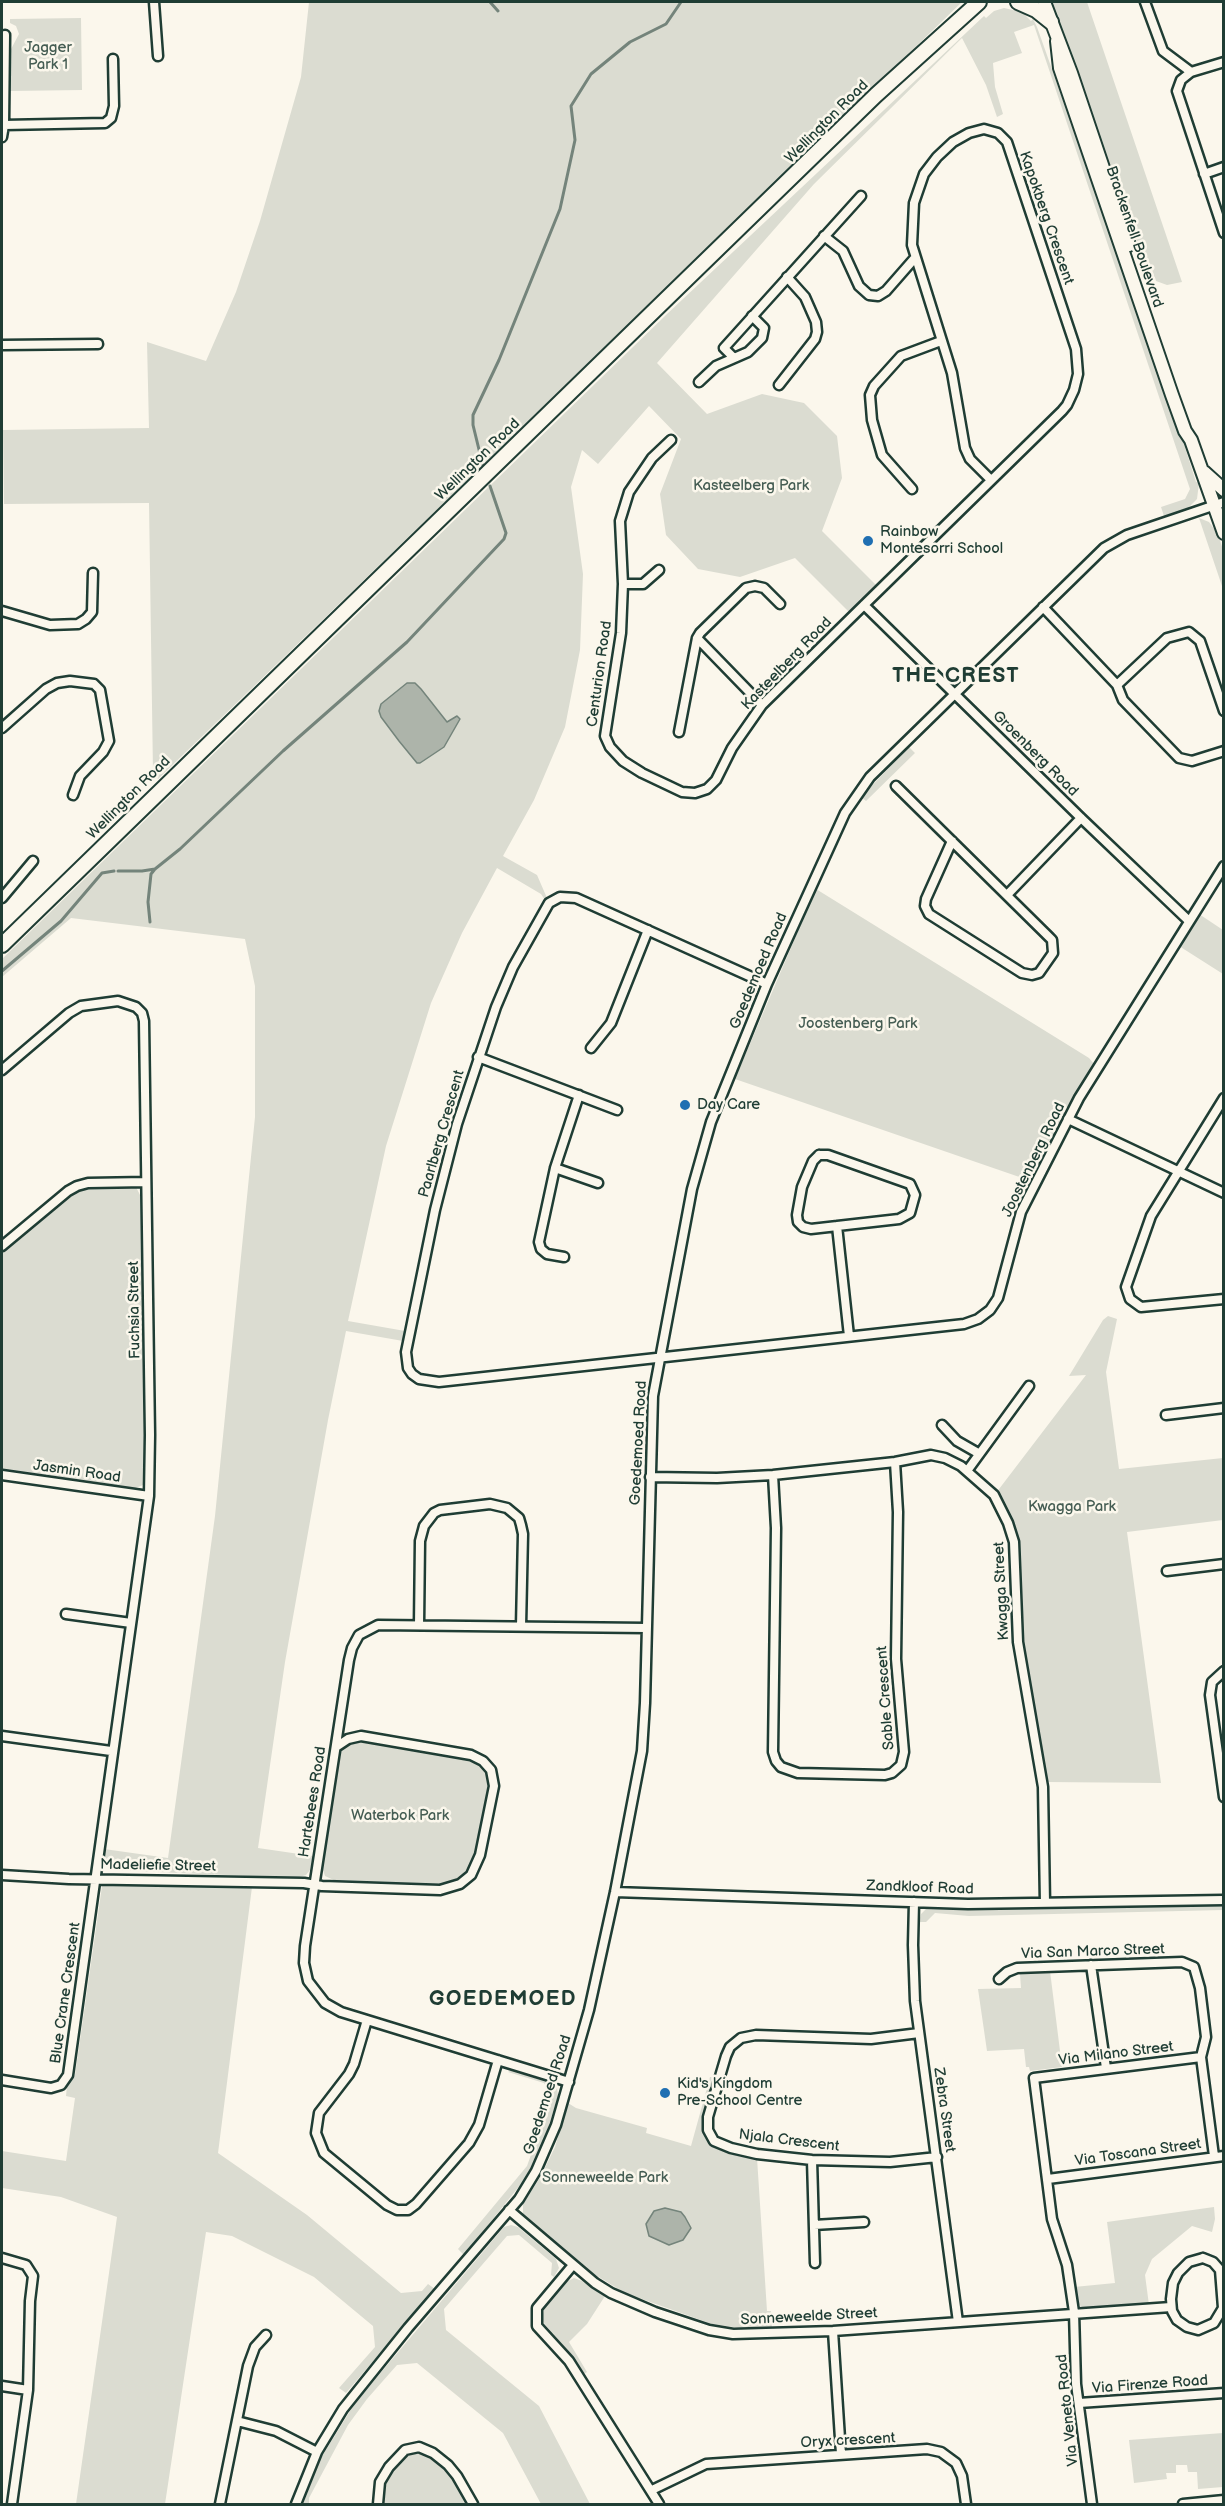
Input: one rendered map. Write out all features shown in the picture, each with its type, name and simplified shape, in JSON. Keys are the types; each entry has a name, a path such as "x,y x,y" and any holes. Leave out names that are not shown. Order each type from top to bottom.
{"main road":[{"name":"Wellington Road","path":"2,945 876,95 975,6 985,2"},
{"path":"1018,2 1030,6 1051,22"}],"street":[{"path":"154,2 158,56"},
{"name":"Brackenfell Boulevard","path":"1044,2 1071,73 1137,268 1191,430 1191,440 1201,469 1219,504 1224,533"},
{"path":"1145,2 1163,51 1191,72"},
{"path":"2,137 6,35"},
{"path":"4,125 105,123 111,118 114,106 113,59"},
{"path":"1224,62 1191,72 1181,80 1177,95 1224,233"},
{"name":"Kapokberg Crescent","path":"864,605 1062,411 1074,390 1078,366 1076,349 1007,142 998,133 984,129 962,136 945,149 924,174 914,202 912,245 914,259 954,380 964,448 970,459 991,480"},
{"path":"1204,174 1224,167"},
{"path":"734,358 724,348 861,196"},
{"path":"824,236 843,251 862,290 869,295 878,296 886,291 914,259"},
{"path":"779,385 815,339 817,332 816,322 805,297 788,278"},
{"path":"699,382 709,371 748,352 764,333 764,328 752,316"},
{"path":"912,489 882,455 872,420 870,395 874,386 902,356 941,341"},
{"path":"2,345 98,344"},
{"name":"Centurion Road","path":"623,760 606,742 604,733 621,633 623,584 620,521 629,492 652,458 672,440"},
{"path":"1201,469 1224,490"},
{"name":"Goedemoed Road","path":"297,2505 317,2452 357,2390 524,2191 543,2157 569,2082 589,2010 615,1892 642,1751 651,1420 659,1356 700,1155 767,984 851,802 870,777 1097,554 1119,539 1219,504"},
{"path":"623,584 643,584 659,570"},
{"path":"2,611 50,625 78,624 92,612 93,573"},
{"path":"679,732 697,638 703,629 746,588 755,586 764,588 780,604"},
{"name":"Groenberg Road","path":"864,605 1189,921"},
{"name":"Kasteelberg Road","path":"623,760 642,773 682,792 701,792 716,780 732,748 762,705 864,605"},
{"path":"1043,607 1117,686 1123,700 1182,760 1192,761 1224,751"},
{"path":"1117,686 1167,638 1189,632 1200,641 1224,711"},
{"path":"697,638 762,705"},
{"path":"2,728 46,689 57,683 70,681 94,684 100,690 109,741 103,752 80,776 74,795"},
{"path":"896,786 1007,895 1053,943 1053,953 1042,970 1035,974 1022,973 926,911 926,899 952,841"},
{"path":"1007,895 1081,818"},
{"path":"2,898 33,861"},
{"name":"Joostenberg Road","path":"659,1356 964,1324 978,1319 990,1310 998,1298 1021,1212 1068,1119 1224,866"},
{"name":"Paarlberg Crescent","path":"659,1356 439,1382 419,1379 408,1368 406,1352 435,1209 457,1124 478,1057 513,968 547,906 553,900 571,896 767,984"},
{"path":"591,1048 611,1023 648,930"},
{"name":"Fuchsia Street","path":"2,1070 69,1013 81,1006 128,1002 136,1007 144,1021 150,1435 148,1496 95,1878"},
{"path":"478,1057 617,1110"},
{"path":"564,1257 547,1254 541,1249 539,1242 555,1168 579,1095"},
{"path":"1224,1098 1146,1227 1127,1283 1128,1295 1137,1305 1146,1307 1224,1299"},
{"path":"1068,1119 1179,1171 1207,1187 1224,1193"},
{"path":"819,1155 828,1155 908,1183 914,1189 911,1210 904,1218 837,1226 807,1229 797,1218 802,1187 813,1161 819,1155"},
{"path":"555,1168 598,1183"},
{"path":"2,1246 77,1186 88,1183 146,1182"},
{"path":"837,1226 849,1336"},
{"path":"967,1471 1029,1386"},
{"path":"1166,1415 1224,1408"},
{"path":"942,1425 957,1442 978,1453"},
{"name":"Kwagga Street","path":"650,1477 717,1478 773,1474 895,1462 930,1455 945,1458 967,1471 994,1496 1008,1523 1014,1542 1018,1642 1043,1787 1045,1903"},
{"name":"Sable Crescent","path":"773,1474 776,1528 773,1752 776,1761 781,1767 798,1773 885,1775 892,1773 902,1765 904,1752 896,1659 898,1512 895,1462"},
{"name":"Jasmin Road","path":"2,1475 148,1496"},
{"path":"419,1624 420,1541 424,1526 434,1513 440,1510 490,1504 507,1508 519,1518 521,1525 523,1534 521,1626"},
{"path":"1167,1570 1224,1564"},
{"path":"66,1614 131,1623"},
{"name":"Hartebees Road","path":"569,2082 333,2008 318,1996 308,1981 304,1954 349,1660 355,1641 366,1630 378,1625 646,1628"},
{"path":"1224,1671 1214,1678 1210,1691 1224,1797"},
{"path":"2,1736 111,1751"},
{"name":"Madeliefie Street","path":"2,1875 447,1889 466,1880 478,1862 494,1786 493,1775 488,1765 471,1755 361,1736 348,1739 336,1747"},
{"name":"Blue Crane Crescent","path":"2,2080 51,2088 61,2085 68,2075 95,1878"},
{"name":"Zandkloof Road","path":"615,1892 914,1902 1045,1903 1224,1900"},
{"name":"Zebra Street","path":"914,1902 914,1972 919,2033 958,2322"},
{"name":"Via San Marco Street","path":"999,1979 1007,1972 1017,1968 1182,1962 1190,1965"},
{"path":"1091,1965 1106,2068"},
{"name":"Via Toscana Street","path":"1048,2179 1219,2156 1201,2057 1206,2037 1197,1973 1190,1965"},
{"path":"367,2020 354,2064 319,2113 316,2133 324,2153 387,2205 397,2210 408,2210 416,2204 469,2143 479,2125 498,2060"},
{"name":"Njala Crescent","path":"919,2033 871,2039 749,2036 741,2038 730,2048 708,2117 708,2130 710,2137 731,2148 757,2154 812,2160 890,2162 937,2157"},
{"name":"Via Milano Street","path":"1034,2078 1201,2057"},
{"name":"Via Veneto Road","path":"1034,2078 1053,2226 1067,2265 1074,2313 1075,2372 1092,2505"},
{"path":"812,2160 815,2262"},
{"name":"Sonneweelde Street","path":"509,2210 595,2283 630,2303 709,2330 748,2336 1171,2307"},
{"path":"814,2225 864,2222"},
{"path":"2,2258 22,2262 33,2276 30,2301 28,2390 12,2505"},
{"path":"1198,2258 1208,2259 1217,2265 1221,2277 1223,2306 1220,2316 1214,2323 1204,2329 1192,2329 1177,2320 1171,2307 1173,2283 1182,2268 1198,2258"},
{"path":"573,2265 537,2308 537,2326 569,2361 652,2490 659,2505"},
{"path":"833,2331 842,2454"},
{"path":"220,2505 251,2356 266,2335"},
{"path":"2,2386 28,2390"},
{"name":"Via Firenze Road","path":"1079,2403 1224,2393"},
{"path":"237,2421 276,2431 317,2452"},
{"path":"378,2505 380,2482 389,2467 405,2450 419,2446 433,2453 448,2465 457,2476 473,2505"},
{"name":"Oryx crescent","path":"652,2490 696,2468 718,2463 927,2450 948,2455 960,2469 966,2505"},
{"path":"1183,2505 1224,2500"}],"green space":[{"path":"309,2 962,2 158,779 153,773 149,503 4,504 3,430 149,428 147,342 206,361 236,292 260,221 301,77"},
{"path":"1050,2 1087,2 1182,282 1167,285 1156,281 1142,244 1137,242 1119,203"},
{"name":"Kasteelberg Park","path":"1004,8 1022,12 1031,21 1033,19 1037,27 1176,419 1196,482 1199,483 1197,499 1188,508 1164,516 1161,507 1185,499 1190,489 1034,25 1014,32 1022,53 993,63 995,87 1003,114 997,117 986,85 962,38 814,184 657,363 707,414 762,394 804,403 837,436 842,478 822,531 877,586 850,613 795,558 740,577 698,569 666,535 660,494 681,439 649,406 598,464 582,450 571,487 583,574 580,650 565,727 534,800 503,856 537,875 547,898 545,900 541,894 497,868 462,933 431,1003 386,1146 348,1321 405,1331 403,1341 346,1331 328,1420 285,1662 258,1848 313,1856 310,1870 306,1875 296,1878 110,1870 104,1862 104,1849 168,1858 215,1516 255,1117 255,986 245,939 71,918 2,977 2,959 667,314 984,16 986,18 994,11"},
{"name":"Jagger Park 1","path":"81,18 82,90 10,91 10,51 19,34 16,26 10,23 10,19"},
{"path":"1199,518 1209,522 1218,534 1223,550 1223,589"},
{"path":"909,747 915,753 866,801 861,797"},
{"name":"Joostenberg Park","path":"816,889 1089,1058 1094,1064 1057,1127 1031,1181 735,1079"},
{"path":"1199,914 1223,930 1223,974 1179,946"},
{"path":"89,1187 136,1187 142,1199 146,1478 143,1485 133,1489 2,1470 2,1252 73,1192"},
{"name":"Kwagga Park","path":"1108,1316 1117,1319 1106,1372 1119,1469 1223,1458 1223,1520 1127,1532 1161,1783 1047,1782 1022,1638 1019,1544 1010,1516 996,1493 1086,1375 1069,1376 1103,1320"},
{"name":"Waterbok Park","path":"357,1741 472,1760 481,1764 487,1771 490,1787 475,1854 471,1866 463,1876 440,1885 336,1881 325,1876 322,1867 341,1752 345,1744"},
{"path":"106,1883 252,1887 218,2153 307,2215 401,2293 422,2291 428,2284 435,2289 346,2393 339,2388 375,2347 373,2326 314,2277 232,2236 206,2232 165,2504 76,2504 117,2217 61,2197 2,2188 2,2151 66,2161 75,2098 66,2096 67,2086 75,2075 102,1886"},
{"path":"1223,1903 1223,1910 969,1916 935,1913 926,1922 919,1922 921,1914 926,1909 933,1908"},
{"path":"1047,1969 1050,1971 1062,2067 1030,2071 1029,2067 1026,2067 1024,2049 987,2051 978,1989 1021,1988 1020,1974 1024,1970"},
{"path":"513,2069 553,2082 557,2087 558,2096 543,2144 525,2179 464,2255 458,2249 527,2166 551,2099 544,2083 508,2072"},
{"name":"Sonneweelde Park","path":"710,2077 714,2077 702,2127 708,2141 718,2149 757,2158 767,2311 771,2311 772,2328 747,2329 712,2324 625,2293 589,2271 523,2214 523,2204 541,2176 555,2147 568,2103 576,2108 647,2128 646,2133 691,2146"},
{"path":"1214,2207 1215,2219 1212,2232 1192,2226 1152,2259 1145,2275 1149,2305 1085,2309 1078,2304 1074,2287 1115,2283 1107,2222"},
{"path":"511,2225 518,2227 556,2259 559,2268 554,2277 551,2275 552,2263 519,2235 507,2236 444,2309 446,2330 539,2406 590,2504 541,2504 503,2433 417,2363 397,2365 367,2399 348,2425 309,2498 309,2504 303,2504 321,2458 355,2403 504,2227"},
{"path":"574,2278 605,2296 587,2324 569,2342 587,2372 584,2374 542,2321 544,2307 564,2283"},
{"path":"1223,2433 1223,2487 1198,2489 1197,2472 1188,2472 1187,2465 1176,2465 1176,2473 1166,2473 1167,2479 1134,2483 1129,2440"},
{"path":"418,2451 426,2454 447,2471 467,2504 384,2504 383,2491 387,2478 405,2456"}],"shaded area":[{"path":"407,683 415,683 447,722 457,716 460,719 444,747 420,763 417,763 399,741 379,711 381,704"},
{"path":"665,2208 681,2212 691,2228 683,2240 669,2245 649,2236 646,2224 654,2211"}],"waterway":[{"path":"490,2 498,11"},
{"path":"483,466 473,425 473,415 499,360 560,209 575,140 571,106 591,74 630,42 666,24 681,2"},
{"path":"150,922 148,902 151,874 155,869 180,849 283,751 407,642 504,539 506,533 490,486"},
{"path":"118,871 155,869"},
{"path":"2,971 61,921 102,873 114,871"}],"place":[{"name":"Rainbow Montesorri School","path":"868,541"},
{"name":"Day Care","path":"685,1105"},
{"name":"Kid's Kingdom Pre-School Centre","path":"665,2093"}],"district":[{"name":"THE CREST","path":"956,677"},
{"name":"GOEDEMOED","path":"503,2000"}]}
